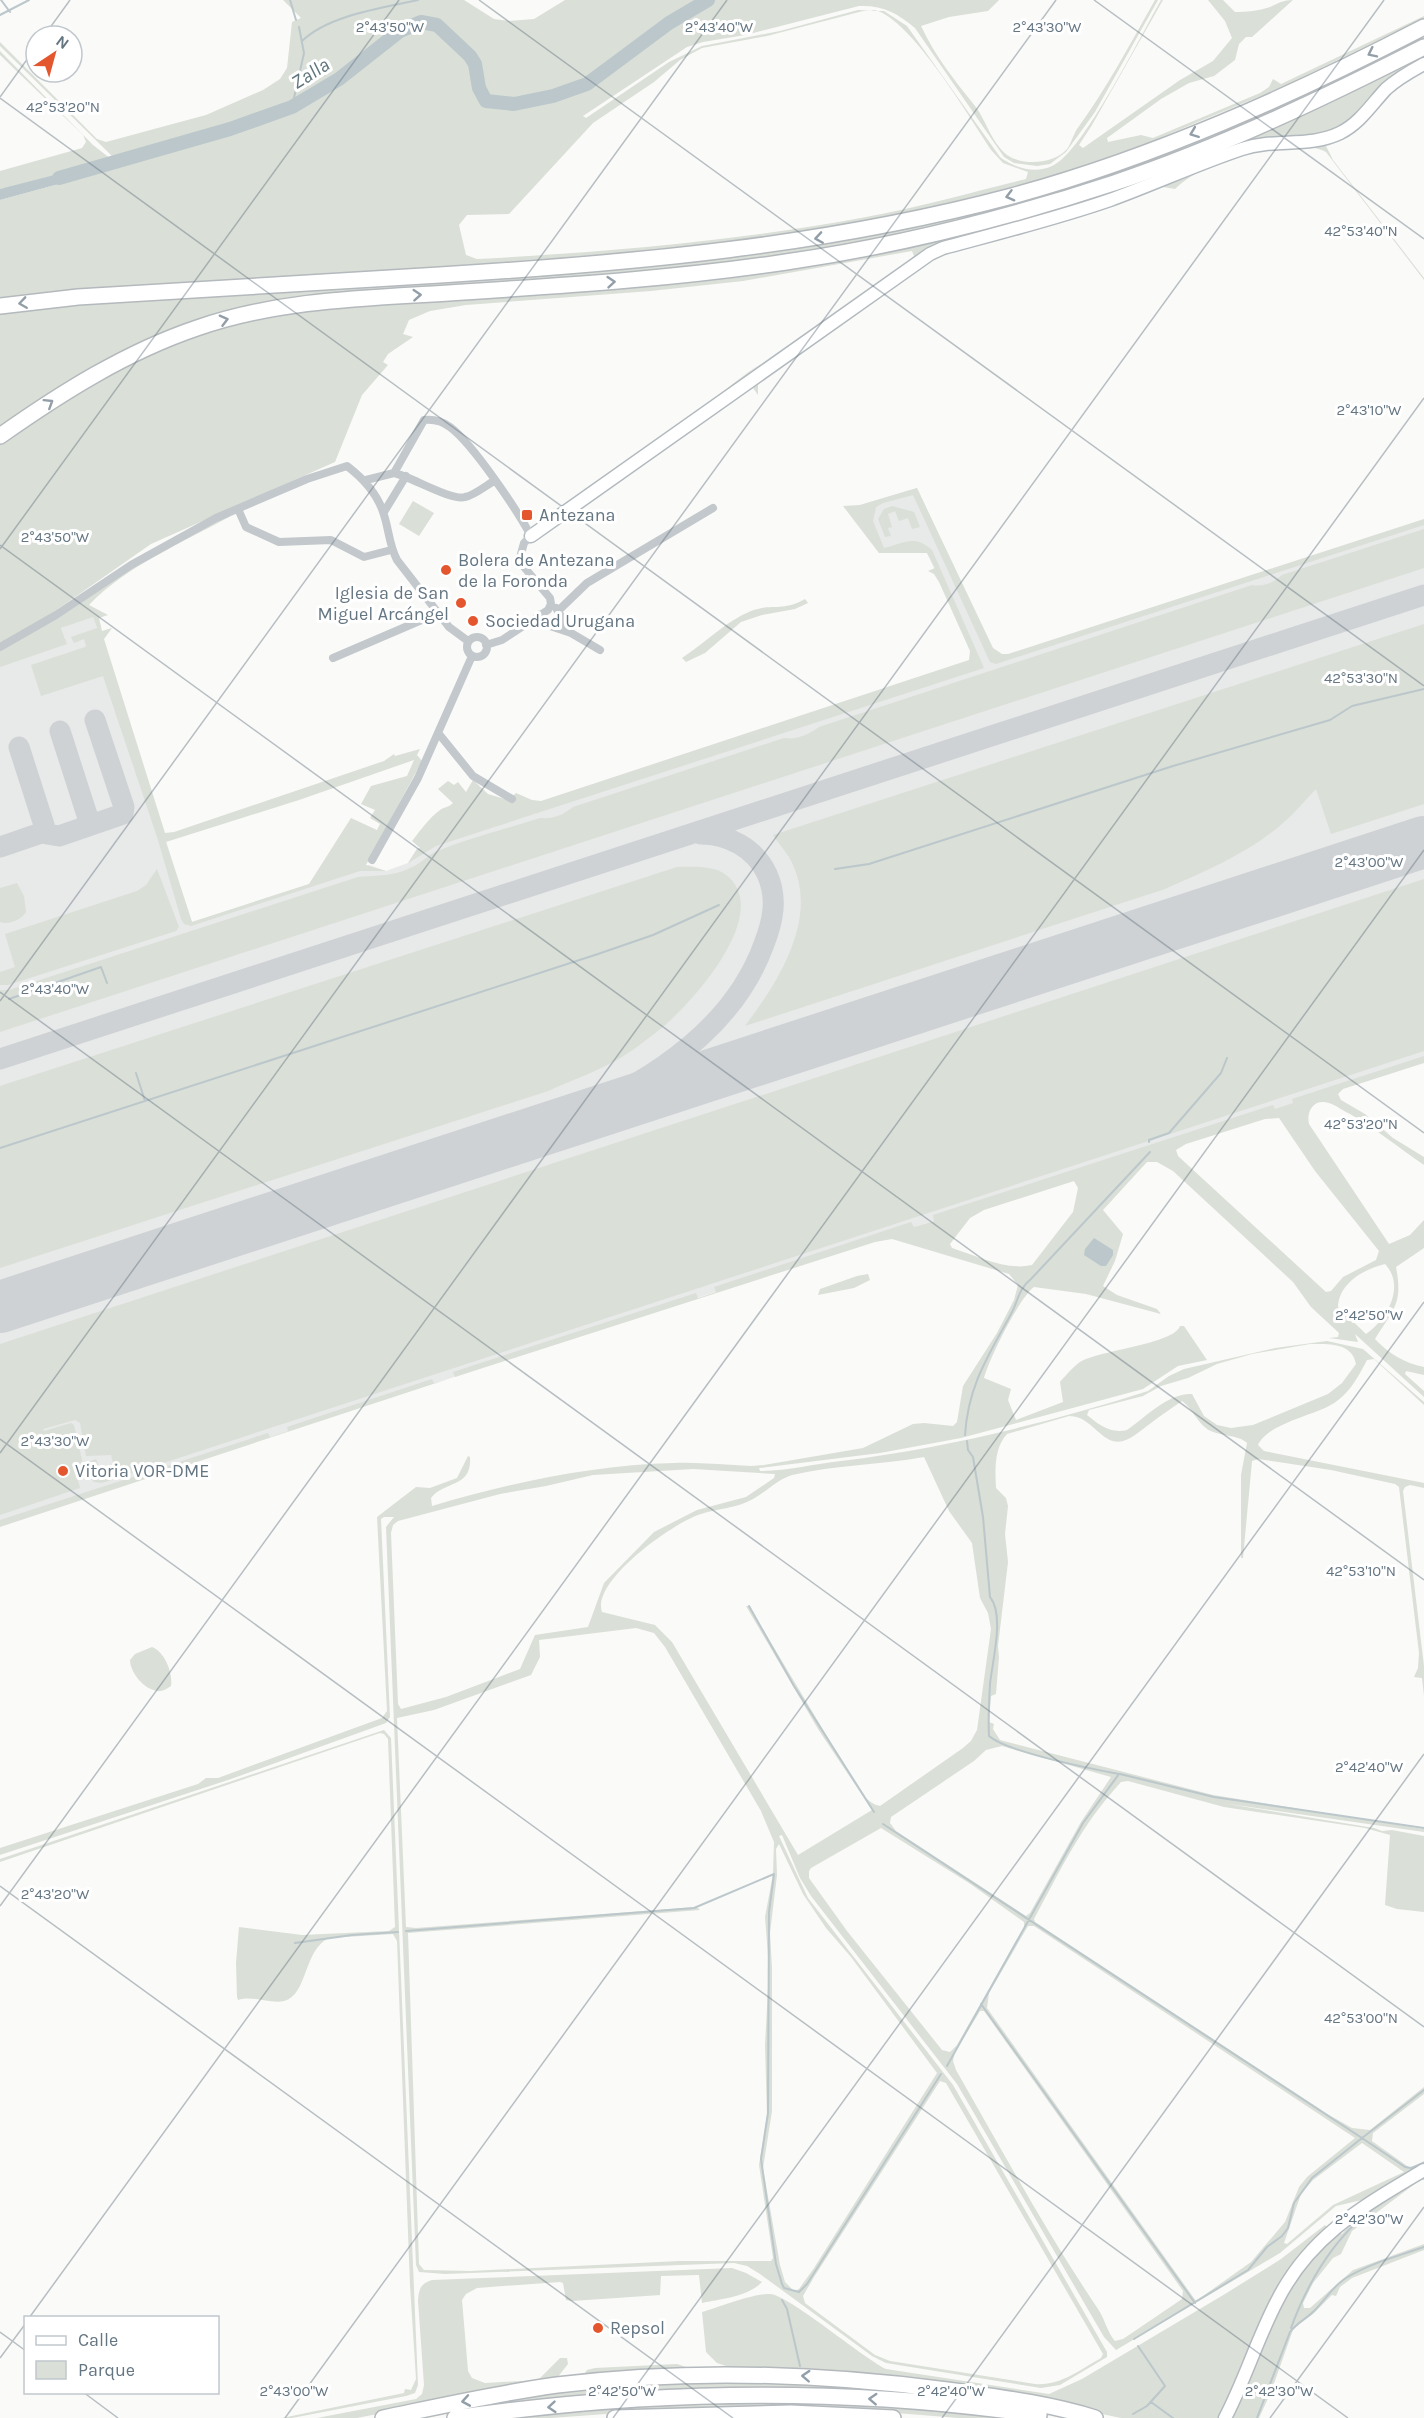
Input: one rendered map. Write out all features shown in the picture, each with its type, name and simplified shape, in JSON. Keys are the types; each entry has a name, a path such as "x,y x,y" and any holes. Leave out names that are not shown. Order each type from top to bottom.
{"highway":[{"path":"0,306 78,297 573,267 689,256 858,232 1014,195 1108,166 1223,122 1424,27"},
{"path":"0,436 85,380 135,353 198,327 270,309 322,302 676,276 786,262 932,234 1018,213 1117,182 1291,111 1424,47"},
{"path":"383,2418 555,2386 668,2376 779,2375 889,2382 979,2394 1095,2418"},
{"path":"455,2418 633,2400 744,2396 868,2399 949,2404 1056,2418"},
{"path":"615,2418 791,2413 892,2418"}],"street":[{"path":"571,633 559,610 519,561 524,543 930,254 943,248 1110,200 1246,147 1263,143 1326,138 1342,132 1358,121 1388,88 1424,64"},
{"path":"394,473 424,420 434,419 449,427 464,440 522,519 531,536"},
{"path":"0,647 56,615 131,565 216,518 307,479 347,466 366,480 384,512 391,550 449,627 468,641"},
{"path":"366,480 394,473 406,476 450,497 465,498 494,482"},
{"path":"384,512 406,476"},
{"path":"559,610 587,583 713,508"},
{"path":"238,509 246,527 279,542 331,540 364,556 391,550"},
{"path":"486,645 502,640 548,610 552,604"},
{"path":"333,658 438,613"},
{"path":"539,615 550,626 571,633 600,650"},
{"path":"468,641 476,637 481,638 486,645"},
{"path":"468,641 467,650 472,656"},
{"path":"472,656 483,655 486,645"},
{"path":"372,860 418,778 472,656"},
{"path":"439,734 473,776 512,799"},
{"path":"1225,2418 1277,2300 1299,2265 1336,2225 1424,2170"}],"shaded area":[{"path":"74,170 77,179 0,200 0,189"},
{"path":"917,488 996,660 1424,520 1424,1061 0,1525 0,664 25,646 28,653 65,639 61,628 93,616 192,922 369,865 386,871 408,863 417,849 979,665 927,553 879,553 860,505"},
{"path":"1094,1238 1113,1250 1113,1255 1106,1266 1101,1266 1084,1255 1085,1249"}],"green space":[{"path":"283,0 464,0 494,19 509,21 534,19 565,0 999,0 988,11 949,17 921,26 939,58 979,112 1001,150 1014,159 1038,162 1054,158 1070,145 1076,131 1108,82 1155,0 1158,0 1095,112 1066,152 1050,164 1037,166 1014,163 1004,157 915,28 896,14 883,9 859,6 687,47 583,116 586,118 669,62 702,46 780,31 858,10 870,10 767,36 702,48 680,60 654,82 593,123 509,214 467,215 459,225 466,255 477,259 623,249 770,233 886,213 1026,179 1028,172 1003,163 992,151 955,94 906,31 890,18 876,11 884,11 907,26 1000,157 1018,167 1032,170 1052,166 1065,157 1079,140 1111,91 1161,0 1163,0 1092,125 1079,145 1083,148 1180,80 1213,61 1232,38 1225,21 1208,0 1223,0 1235,12 1261,9 1293,0 1252,37 1246,37 1239,44 1235,60 1214,76 1189,83 1161,99 1107,138 1108,142 1141,135 1153,138 1260,93 1269,87 1273,79 1281,84 1424,16 1280,88 1145,144 1038,181 879,220 735,244 528,262 46,292 0,299 0,200 77,179 0,189 0,171 82,148 86,142 83,135 30,84 33,84 93,145 111,159 114,158 39,84 42,84 97,139 106,142 206,115 263,90 280,79 287,68 292,22 301,18"},
{"path":"1424,33 1424,41 1259,119 1111,178 1040,200 869,243 738,262 227,313 0,429 0,312 48,305 582,272 670,264 868,236 975,212 1038,194"},
{"path":"0,42 24,66 24,70 0,46"},
{"path":"0,51 24,75 24,78 0,55"},
{"path":"1424,54 1424,60 1350,124 1319,137 1271,138 1108,197 948,242 583,495 581,492 906,263 914,256 912,251 743,281 651,291 466,305 430,311 409,320 403,334 413,337 388,354 383,362 388,365 362,395 335,462 151,544 45,618 0,644 0,444 99,381 177,343 235,324 297,313 361,306 686,283 823,264 956,236 1086,199 1171,170"},
{"path":"1324,142 1333,160 1424,280 1326,152 1311,147 1292,146 1270,149 1204,169 1175,189 1163,187 1076,218 935,257 766,376 758,384 758,395 751,385 932,257 1247,151"},
{"path":"917,488 993,648 1002,654 1008,654 1424,519 1424,525 996,664 990,662 913,495 883,503 876,507 873,521 884,548 914,541 932,550 984,668 436,846 408,863 420,848 412,841 436,813 453,803 438,789 448,781 454,785 458,782 466,792 473,780 488,794 508,800 516,793 541,801 969,660 970,651 939,582 934,574 928,571 935,568 927,553 879,553 843,506 860,505"},
{"path":"413,501 434,513 419,536 399,524"},
{"path":"892,506 914,512 920,527 912,529 908,518 899,521 895,511 888,514 892,527 888,528 891,536 885,537 878,519 884,509"},
{"path":"228,514 229,517 137,567 103,591 89,605 108,615 99,618 102,631 112,628 104,639 165,833 174,832 384,761 394,754 395,756 420,749 417,755 422,761 366,865 386,871 360,871 191,926 184,924 103,676 41,696 31,665 85,647 84,639 74,643 71,637 97,628 93,617 61,628 67,644 0,667 0,649 128,570","holes":["414,760 407,776 371,786 361,804 375,810 370,818 380,824 377,830 351,818 309,884 192,922 166,842 299,800"]},
{"path":"1424,529 1424,568 0,1032 0,990 9,990 358,877 398,872 415,866 435,852 461,842 540,818 558,816 573,807 784,738 802,736 819,727 1252,585 1268,584 1282,575"},
{"path":"805,599 808,603 795,609 762,615 741,622 705,653 686,662 682,658 742,615 758,609 790,605"},
{"path":"1424,624 1424,804 1331,834 1316,789 1270,834 1227,860 1165,889 745,1026 783,968 799,924 801,901 798,879 789,857 773,835"},
{"path":"677,867 709,868 726,875 738,891 741,911 735,934 707,980 689,1001 659,1030 621,1058 548,1091 0,1268 0,1086"},
{"path":"157,869 179,927 176,931 8,985 0,985 0,972 15,967 5,934 137,891 146,885"},
{"path":"1424,879 1424,1051 102,1483 91,1479 88,1462 96,1459 104,1478 116,1474 111,1455 86,1456 80,1423 75,1420 43,1429 44,1431 71,1423 74,1425 85,1473 77,1477 80,1488 0,1515 0,1344"},
{"path":"17,883 24,896 26,912 14,921 0,922 0,888"},
{"path":"1424,1056 1424,1063 1343,1089 1338,1094 1341,1100 1365,1114 1393,1138 1424,1157 1424,1165 1369,1126 1332,1104 1319,1102 1315,1104 1310,1110 1308,1119 1309,1124 1389,1244 1410,1235 1424,1220 1424,1248 1396,1267 1398,1290 1395,1305 1375,1339 1397,1357 1424,1367 1424,1375 1406,1371 1405,1374 1424,1391 1424,1397 1355,1334 1358,1342 1329,1338 1338,1337 1339,1333 1311,1307 1293,1282 1173,1171 1157,1162 1147,1162 1103,1210 1123,1234 1115,1261 1103,1286 1117,1295 1157,1309 1161,1314 1086,1294 1034,1287 1021,1303 1005,1330 984,1378 1011,1389 1008,1400 1016,1420 1063,1402 1060,1382 1080,1362 1165,1338 1180,1326 1184,1326 1207,1360 1178,1366 1143,1389 961,1438 880,1453 759,1468 760,1471 780,1470 957,1442 1072,1414 1148,1391 1169,1376 1184,1369 1275,1348 1327,1341 1363,1349 1424,1402 1424,1405 1374,1359 1367,1360 1355,1381 1341,1398 1327,1407 1270,1432 1258,1445 1264,1451 1424,1483 1424,1488 1410,1485 1403,1491 1424,1666 1424,1696 1422,1678 1414,1677 1418,1668 1419,1653 1399,1487 1395,1484 1331,1470 1258,1459 1252,1461 1243,1558 1241,1558 1241,1475 1247,1443 1239,1438 1207,1429 1182,1401 1133,1436 1121,1441 1108,1439 1090,1424 1074,1416 1007,1434 1003,1440 996,1460 996,1488 1006,1498 1008,1506 1005,1534 1008,1562 998,1646 996,1694 991,1696 989,1722 994,1724 993,1729 1000,1740 1213,1795 1424,1829 1424,1832 1222,1803 1374,1828 1382,1831 1392,1830 1424,1836 1424,1912 1397,1909 1385,1905 1390,1835 1365,1828 1224,1807 1128,1781 1121,1782 1083,1831 1034,1919 1035,1922 1352,2128 1370,2130 1424,2087 1424,2094 1373,2133 1372,2141 1410,2168 1424,2161 1424,2165 1362,2200 1336,2206 1280,2253 1116,2350 1104,2337 957,2084 811,1896 800,1878 782,1835 779,1836 808,1898 953,2085 1107,2352 1107,2357 1060,2385 1041,2388 886,2363 872,2356 760,2274 747,2266 734,2263 445,2274 419,2272 416,2265 386,1527 394,1517 381,1519 390,1717 386,1723 231,1779 0,1855 0,1848 198,1784 206,1778 218,1778 382,1718 387,1711 377,1517 416,1487 430,1488 457,1478 468,1456 470,1457 467,1474 437,1492 431,1498 432,1506 521,1483 582,1471 643,1464 764,1465 863,1448 913,1424 953,1426 957,1422 963,1386 997,1333 1014,1300 1018,1285 1009,1274 892,1239 875,1242 455,1377 453,1372 696,1293 698,1298 716,1292 714,1287 911,1222 914,1227 934,1221 933,1215 1273,1105 1275,1109 1293,1103 1292,1099","holes":["1279,1118 1315,1171 1379,1251 1376,1260 1343,1277 1331,1291 1326,1292 1178,1156 1176,1150 1186,1144 1265,1119","1074,1181 1078,1188 1073,1212 1032,1265 1012,1266 992,1262 952,1248 950,1244 970,1218 984,1210","1385,1264 1394,1282 1394,1292 1387,1312 1366,1334 1338,1307 1343,1291 1361,1273","1310,1344 1344,1348 1354,1357 1356,1364 1342,1383 1328,1394 1253,1425 1231,1428 1217,1425 1204,1416 1192,1394 1174,1397 1127,1430 1110,1430 1087,1415 1089,1410 1143,1396 1161,1386 1188,1378 1217,1364 1252,1354","924,1457 949,1511 972,1543 980,1598 988,1613 991,1629 977,1730 971,1741 880,1806 867,1799 858,1787 749,1606 746,1606 818,1729 872,1810 798,1855 672,1642 655,1625 602,1612 602,1599 621,1569 637,1554 673,1528 701,1514 746,1502 792,1475","693,1469 775,1474 774,1478 746,1497 697,1510 654,1532 604,1583 588,1627 535,1635 520,1669 446,1697 401,1709 398,1704 391,1533 393,1525 398,1521 500,1494 593,1475","636,1628 654,1633 665,1647 761,1811 774,1842 773,1874 765,1917 769,1969 765,2046 767,2115 759,2165 773,2258 771,2261 680,2261 470,2271 424,2270 419,2264 408,1933 700,1910 697,1907 406,1927 397,1718 434,1710 531,1675 540,1657 539,1640","1002,1746 1111,1777 1081,1822 1030,1913 1026,1916 896,1831 890,1823 891,1817 974,1761 986,1750","881,1828 969,1883 1024,1922 1024,1927 957,2045 950,2052 942,2050 847,1931 809,1878 811,1868","779,1844 803,1894 826,1928 851,1957 937,2073 814,2268 799,2289 794,2291 785,2282 780,2265 763,2168 772,2111 770,1933 777,1875 776,1849","1028,1926 1034,1926 1355,2138 1307,2177 1299,2187 1285,2222 1251,2262 1196,2301 987,2008 989,1993","980,2011 984,2011 1183,2291 1182,2299 1123,2339 1115,2341 1042,2221 953,2061 955,2052","940,2081 946,2083 1103,2354 1101,2358 1070,2376 1044,2384 890,2361 875,2355 805,2303 803,2296 814,2277","1362,2143 1404,2172 1333,2205 1287,2244 1284,2243 1301,2194 1313,2180"]},
{"path":"868,1274 870,1280 854,1288 818,1295 820,1289"},
{"path":"432,1379 434,1384 0,1527 0,1520 268,1433 270,1437 288,1431 287,1427"},
{"path":"152,1647 161,1653 171,1675 171,1686 165,1690 153,1690 143,1684 135,1675 131,1665 130,1660 135,1654"},
{"path":"384,1730 391,1738 418,2385 415,2393 406,2396 282,2418 404,2393 405,2389 411,2390 416,2379 410,2285 397,1941 393,1934 329,1938 314,1952 302,1982 292,1997 278,2002 249,1998 238,2000 237,1997 236,1963 239,1927 302,1935 389,1931 395,1927 388,1739 380,1733 0,1862 0,1859"},
{"path":"1424,2173 1424,2180 1420,2180 1352,2231 1341,2254 1333,2258 1313,2283 1303,2303 1304,2308 1310,2308 1353,2270 1424,2244 1424,2250 1352,2278 1340,2287 1336,2296 1332,2295 1313,2314 1294,2327 1271,2392 1259,2418 1232,2418 1281,2303 1307,2264 1339,2231 1342,2234 1355,2219"},
{"path":"1325,2225 1327,2227 1295,2261 1280,2285 1219,2418 1121,2418 1036,2400 830,2371 729,2367 717,2363 706,2352 702,2312 746,2298 770,2294 792,2304 886,2369 1049,2394 1082,2379 1225,2294 1281,2259"},
{"path":"732,2268 762,2282 742,2294 702,2303 699,2275 661,2276 660,2295 572,2301 566,2300 563,2283 560,2282 477,2288 466,2294 462,2300 468,2371 472,2378 485,2383 538,2380 560,2358 567,2358 568,2364 557,2378 357,2418 317,2418 416,2399 422,2394 424,2385 418,2301 421,2288 432,2280"},
{"path":"677,2364 689,2369 582,2378 587,2370 595,2368"},
{"path":"821,2380 935,2396 500,2405 422,2416 550,2392 648,2381"},
{"path":"755,2401 858,2404 1013,2418 959,2418 858,2410 633,2412 551,2418 496,2418 632,2406"}],"waterway":[{"path":"1,0 10,12"},
{"path":"0,15 29,0"},
{"path":"290,0 296,20"},
{"path":"302,41 313,32 341,19 418,0"},
{"name":"Zalla","path":"59,178 230,129 292,107 339,79 400,31 421,22 437,25 470,56 475,64 479,88 486,101 514,104 553,96 587,84 669,23 708,0"},
{"path":"292,107 304,53 299,27"},
{"path":"835,869 869,864 1173,766 1330,720 1352,706 1424,689"},
{"path":"0,1148 598,954 653,935 719,905"},
{"path":"9,999 101,967 107,983"},
{"path":"1149,1142 1149,1140 1169,1133 1221,1073 1227,1058"},
{"path":"136,1073 145,1101"},
{"path":"965,1435 970,1401 975,1386 1024,1286 1150,1152"},
{"path":"947,2066 1083,1823 1119,1774 1031,1754 989,1736 990,1684 997,1615 990,1597 983,1517 973,1457 968,1450 967,1441"},
{"path":"749,1606 794,1686 874,1812"},
{"path":"1120,1774 1214,1797 1424,1828"},
{"path":"883,1824 1362,2138 1312,2178 1294,2203 1288,2228 1282,2236 1267,2247 1248,2270 1134,2339"},
{"path":"406,1931 694,1908 774,1874 769,1912 768,2113 761,2159 776,2264 784,2288 799,2292 807,2284 941,2074"},
{"path":"295,1943 352,1935 398,1932"},
{"path":"981,2004 1195,2303"},
{"path":"1424,2090 1362,2138 1405,2167 1411,2168 1424,2163"},
{"path":"1291,2328 1311,2283 1338,2242 1361,2218 1404,2189"},
{"path":"1257,2418 1290,2332 1314,2311 1341,2281 1375,2264 1424,2247"},
{"path":"782,2300 787,2309 800,2366"},
{"path":"1133,2414 1147,2406 1165,2386 1138,2346"},
{"path":"1151,2402 1173,2418"}],"taxiway":[{"path":"0,1059 1424,595"},
{"path":"0,847 41,833 59,836 123,814 124,807 95,720"},
{"path":"60,731 88,818 85,827"},
{"path":"19,747 44,825 41,833"},
{"path":"522,1137 594,1106 664,1065 696,1041 724,1012 747,980 770,927 773,909 770,883 762,865 740,844 721,837 701,834"}],"runway":[{"path":"0,1307 1424,842"}],"place":[{"name":"Antezana","path":"527,515"},
{"name":"Bolera de Antezana de la Foronda","path":"446,570"},
{"name":"Iglesia de San Miguel Arcángel","path":"461,603"},
{"name":"Sociedad Urugana","path":"473,621"},
{"name":"Vitoria VOR-DME","path":"63,1471"},
{"name":"Repsol","path":"598,2328"}]}
